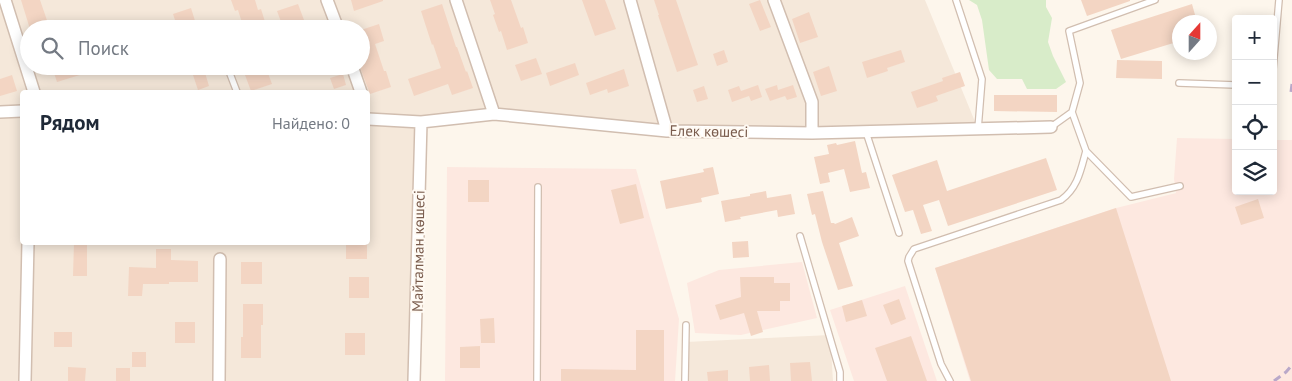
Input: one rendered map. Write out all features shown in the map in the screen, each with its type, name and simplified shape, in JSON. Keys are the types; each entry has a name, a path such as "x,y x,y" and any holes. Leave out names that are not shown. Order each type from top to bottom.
{"street":[{"path":"5,0 20,48"},
{"path":"328,0 335,20"},
{"path":"456,0 494,114"},
{"path":"630,0 667,131"},
{"path":"775,0 812,102 812,133"},
{"path":"29,75 33,90"},
{"path":"355,75 360,90"},
{"path":"0,112 20,111"},
{"name":"Елек көшесі","path":"370,116 421,122 494,114 667,131 812,133 1051,127"},
{"name":"Майталман көшесі","path":"414,381 421,122"},
{"path":"25,381 28,245"},
{"path":"218,381 220,259"}],"lane":[{"path":"956,0 982,79 978,129"},
{"path":"1155,0 1069,31 1080,83 1072,112 1086,151 1131,196 1180,186"},
{"path":"1274,60 1280,0"},
{"path":"230,75 236,90"},
{"path":"1179,82 1232,85"},
{"path":"1051,127 1072,112"},
{"path":"866,132 899,233"},
{"path":"950,381 941,364 908,261 909,256 914,249 1061,200 1068,195 1076,184 1086,151"},
{"path":"536,381 538,187"},
{"path":"800,236 840,372 840,381"},
{"path":"685,381 686,324"}],"shaded area":[{"path":"0,0 925,0 978,129 667,131 494,114 421,122 414,381 0,381"},
{"path":"1177,138 1232,139 1232,195 1277,195 1277,140 1292,140 1292,381 970,381 935,268 1116,208 1176,193 1174,179"},
{"path":"447,167 636,169 679,319 675,381 445,381"},
{"path":"802,262 817,318 741,335 695,333 687,283 719,270"},
{"path":"905,286 937,381 854,381 830,310"},
{"path":"830,335 833,381 685,381 686,342"}],"green space":[{"path":"969,0 1046,0 1046,7 1052,18 1048,42 1066,82 1056,89 1027,89 1022,79 997,79 989,70 982,20 977,5"}],"building":[{"path":"21,0 40,0 47,20 27,20"},
{"path":"231,0 255,0 258,10 261,9 264,20 241,20 238,10 235,11"},
{"path":"351,0 383,0 383,1 354,11"},
{"path":"490,0 511,0 528,43 507,50 493,15 495,14"},
{"path":"582,0 605,0 616,29 595,36"},
{"path":"654,0 676,0 698,65 677,72"},
{"path":"760,0 771,27 760,31 749,4"},
{"path":"1081,0 1130,0 1130,1 1087,16"},
{"path":"298,4 304,20 280,20 277,11"},
{"path":"442,4 456,47 473,88 452,95 448,84 414,96 408,79 441,68 421,11"},
{"path":"1192,4 1195,15 1172,15 1172,43 1121,59 1111,30"},
{"path":"191,8 195,20 175,20 173,14"},
{"path":"809,12 818,37 800,43 792,19"},
{"path":"379,24 384,41 375,44 391,87 370,94 363,75 370,75 370,27"},
{"path":"724,50 728,62 717,66 713,54"},
{"path":"901,50 905,62 887,68 888,71 867,78 862,62"},
{"path":"536,58 542,74 521,81 515,65"},
{"path":"1117,60 1162,61 1162,79 1116,78"},
{"path":"575,63 579,75 550,86 546,73"},
{"path":"829,66 837,91 821,96 813,72"},
{"path":"624,69 629,86 608,93 607,89 590,95 586,83"},
{"path":"960,72 965,86 936,96 938,101 917,108 911,92 943,81 942,78"},
{"path":"12,75 17,91 0,96 0,79"},
{"path":"55,75 80,75 57,82"},
{"path":"193,75 206,75 209,86 198,90"},
{"path":"245,75 269,75 272,84 251,90"},
{"path":"343,75 346,85 334,89 330,78"},
{"path":"758,85 762,97 751,101 749,96 732,102 728,90 739,86 741,91"},
{"path":"777,85 778,90 793,85 797,97 787,100 785,96 770,101 765,89"},
{"path":"704,86 708,99 697,102 693,90"},
{"path":"994,95 1057,95 1057,112 994,111"},
{"path":"855,141 862,173 866,172 870,188 850,192 844,169 828,173 830,182 820,184 814,157 829,154 827,145"},
{"path":"1046,158 1057,190 948,226 939,200 923,205 932,231 921,234 913,210 905,212 892,175 937,160 947,191"},
{"path":"713,167 719,194 701,198 702,202 666,209 660,181 704,172 703,169"},
{"path":"468,180 489,180 489,202 468,202"},
{"path":"636,184 644,218 620,224 611,190"},
{"path":"766,191 767,198 791,194 795,214 778,217 777,210 725,222 721,201"},
{"path":"823,191 831,223 835,224 852,217 859,236 839,243 853,286 838,290 815,214 812,215 807,194"},
{"path":"1258,199 1264,218 1241,225 1235,207"},
{"path":"1116,208 1171,381 971,381 935,268"},
{"path":"748,241 749,257 733,258 732,242"},
{"path":"74,245 87,245 87,276 73,276"},
{"path":"346,245 367,245 367,259 346,259"},
{"path":"156,249 171,249 171,260 198,261 198,282 143,284 142,296 128,296 129,267 156,268"},
{"path":"241,262 262,262 262,284 241,284"},
{"path":"349,277 369,277 369,298 349,298"},
{"path":"740,277 774,277 774,283 790,283 790,301 780,301 780,311 757,311 763,332 751,336 744,313 720,320 715,305 741,297"},
{"path":"899,299 906,319 891,325 883,305"},
{"path":"862,300 867,316 846,322 842,306"},
{"path":"243,304 263,304 261,358 241,358"},
{"path":"494,318 495,343 481,343 480,319"},
{"path":"175,322 195,322 195,343 175,343"},
{"path":"636,330 664,330 664,381 561,381 561,369 636,370"},
{"path":"54,332 72,332 72,347 54,347"},
{"path":"345,333 365,333 365,355 345,355"},
{"path":"911,336 927,381 887,381 875,348"},
{"path":"480,346 480,368 460,368 460,347"},
{"path":"132,352 146,352 146,367 132,367"},
{"path":"810,362 812,381 791,381 790,363"},
{"path":"769,365 770,381 750,381 749,367"},
{"path":"68,367 86,368 85,381 68,381"},
{"path":"116,368 130,368 130,381 116,381"},
{"path":"728,370 728,381 708,381 707,372"}],"railway":[{"path":"1292,84 1292,96"},
{"path":"1274,381 1292,365"}]}
